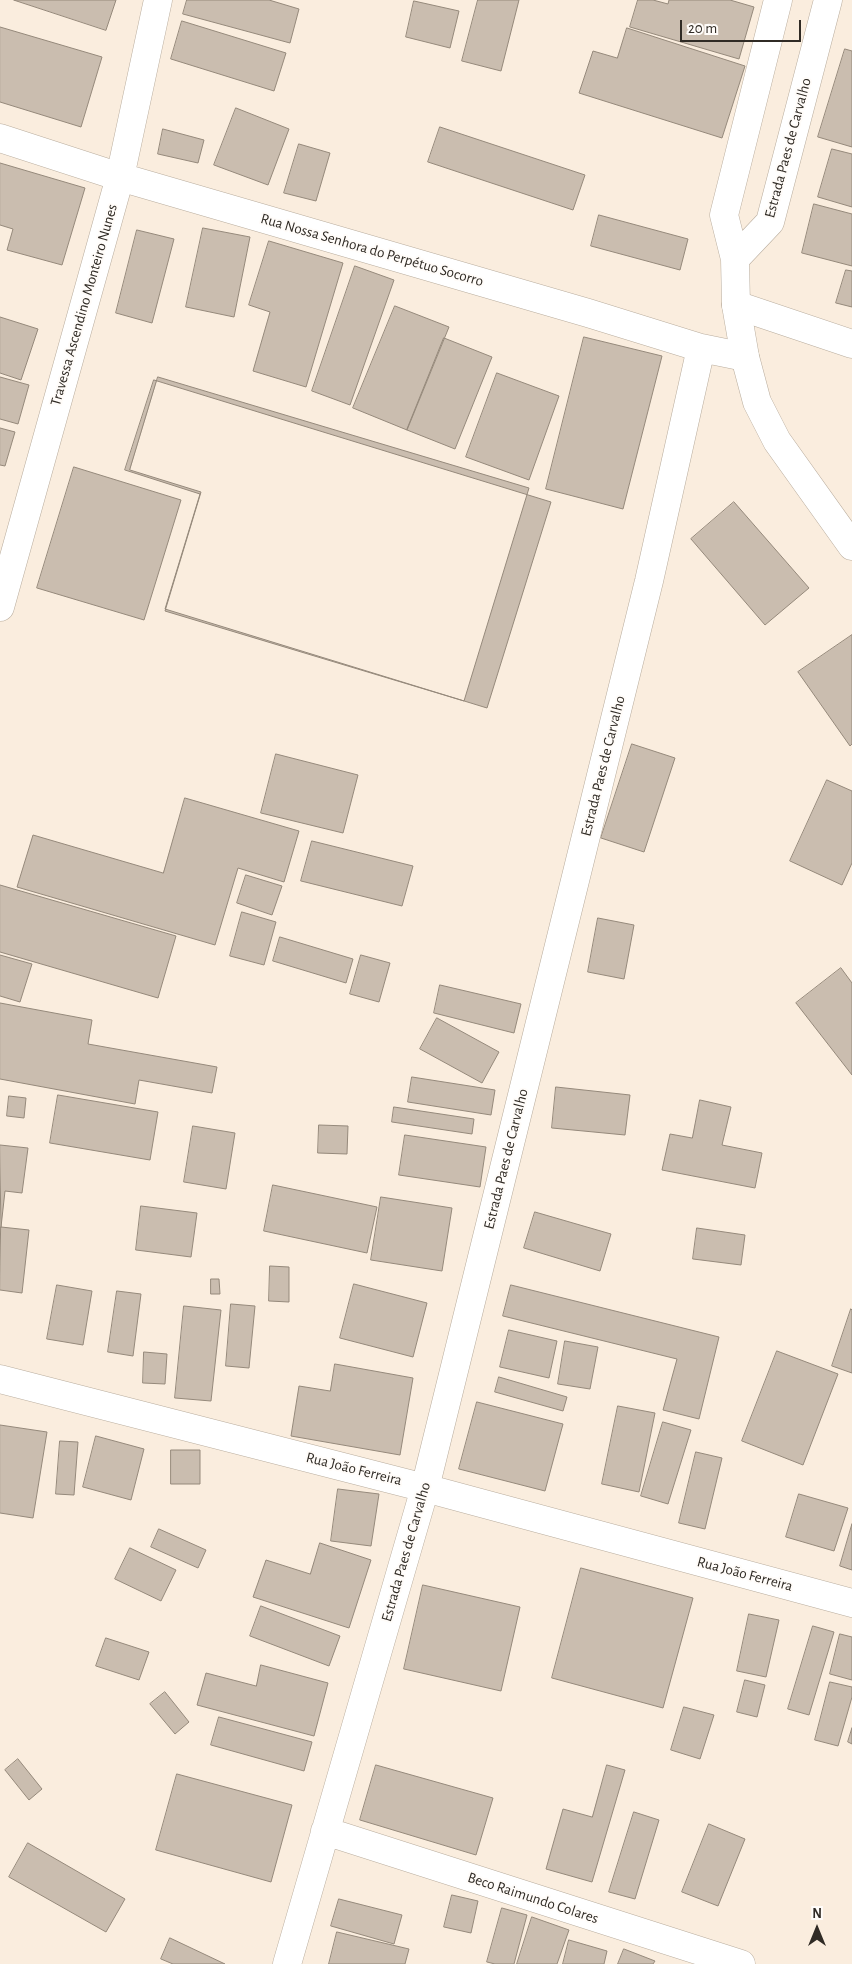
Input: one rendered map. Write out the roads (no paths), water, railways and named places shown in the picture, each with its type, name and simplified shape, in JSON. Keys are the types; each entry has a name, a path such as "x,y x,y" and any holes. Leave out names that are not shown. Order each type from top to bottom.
{"street":[{"name":"Travessa Ascendino Monteiro Nunes","path":"0,607 120,176 158,0"},
{"path":"778,0 724,215 735,259 736,305 757,402 777,441 852,546"},
{"name":"Estrada Paes de Carvalho","path":"735,259 770,222 828,0"},
{"name":"Rua Nossa Senhora do Perpétuo Socorro","path":"0,138 120,176 701,348 746,357"},
{"path":"736,305 852,344"},
{"name":"Estrada Paes de Carvalho","path":"287,1964 425,1488 649,581 701,348"},
{"name":"Rua João Ferreira","path":"0,1379 425,1488 852,1603"},
{"name":"Beco Raimundo Colares","path":"324,1831 742,1964"}]}
